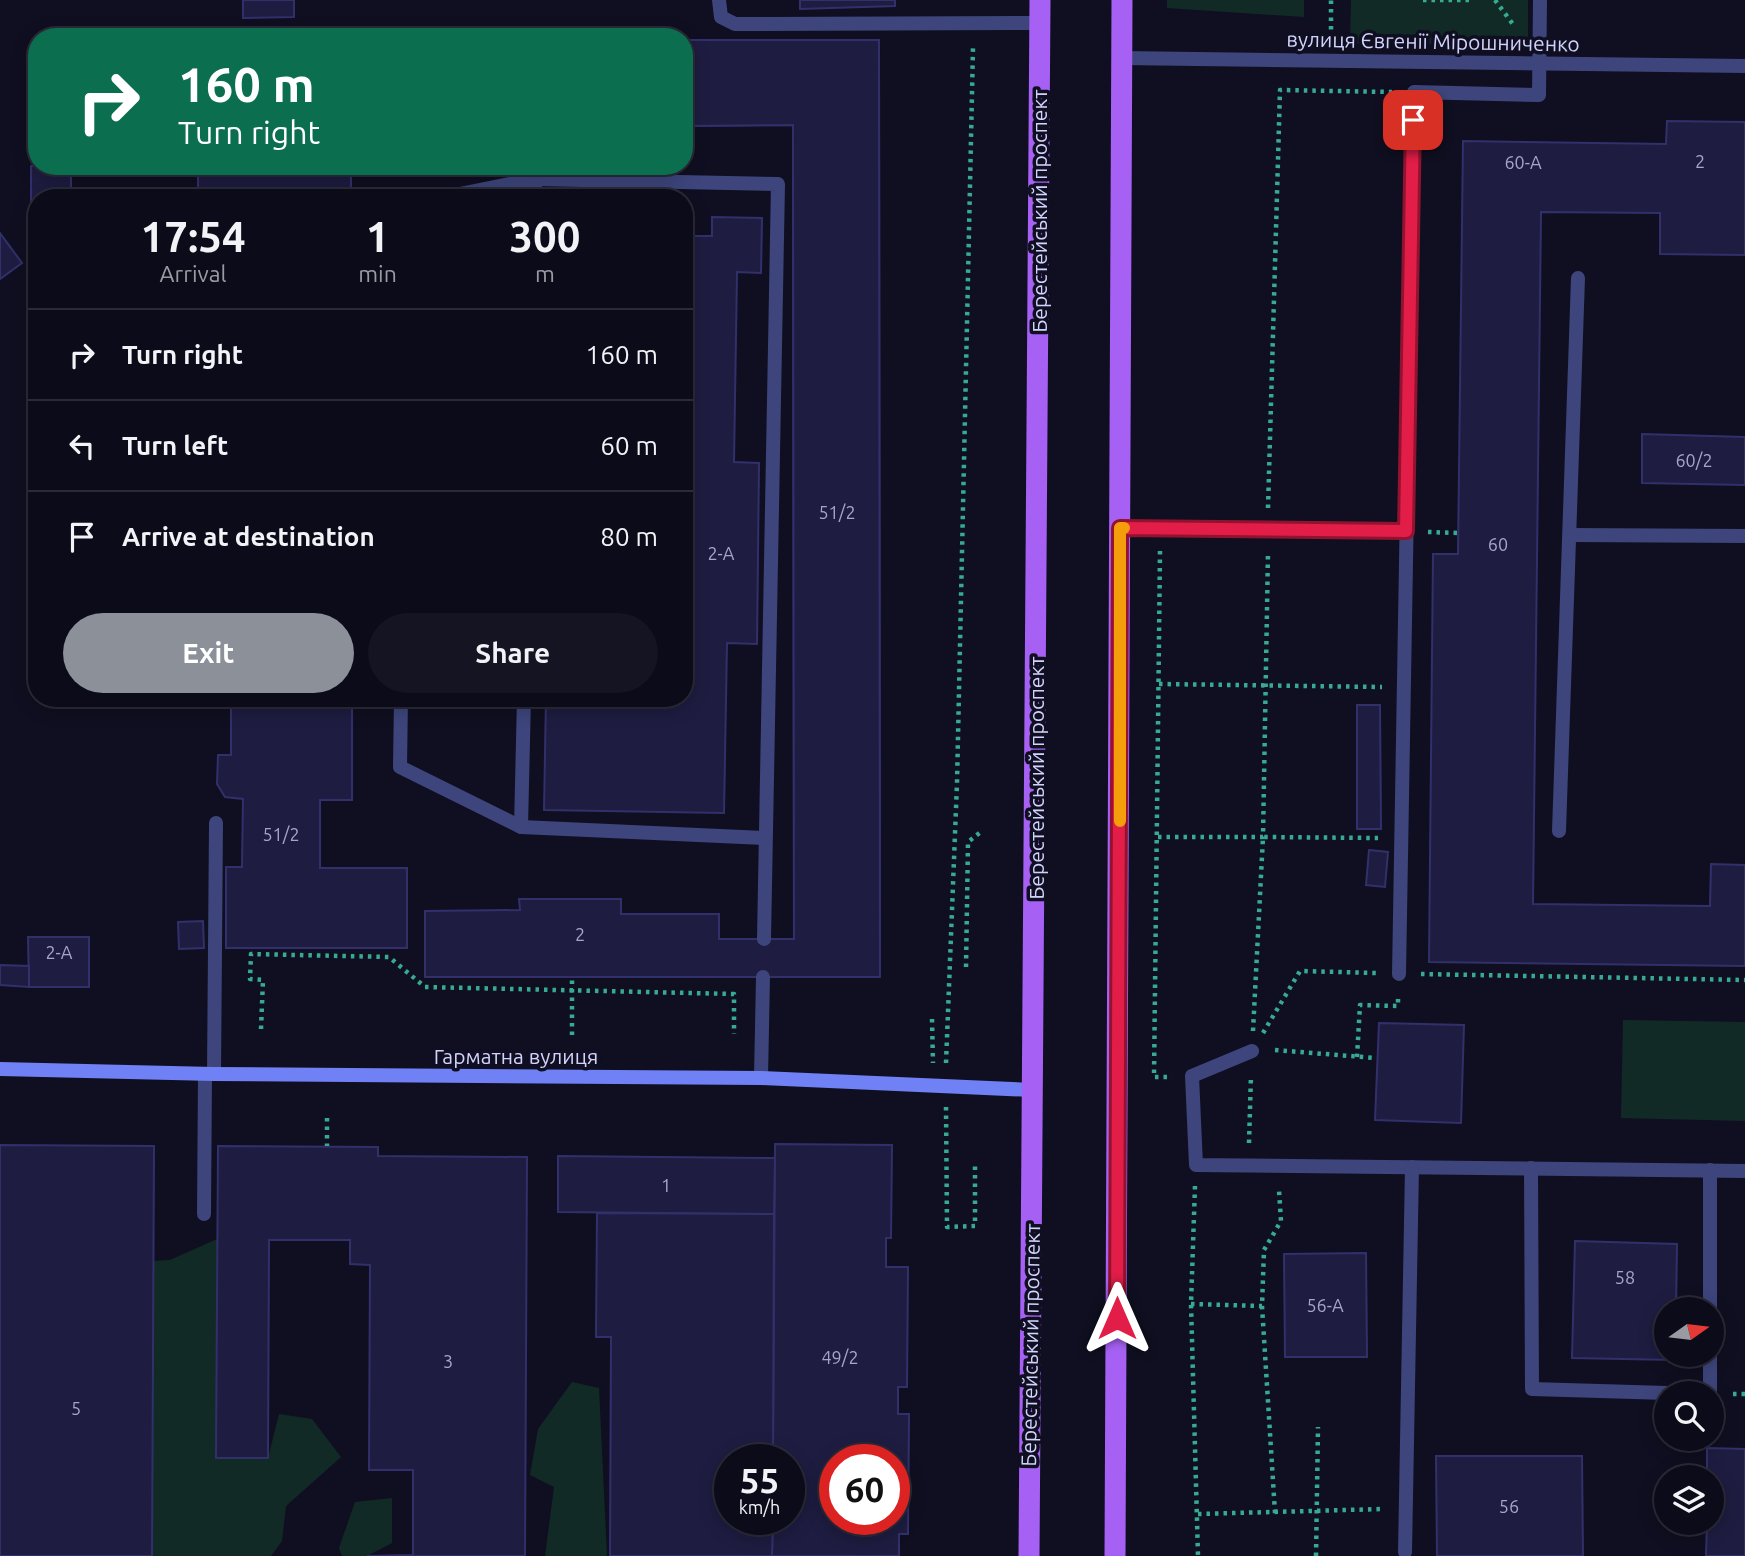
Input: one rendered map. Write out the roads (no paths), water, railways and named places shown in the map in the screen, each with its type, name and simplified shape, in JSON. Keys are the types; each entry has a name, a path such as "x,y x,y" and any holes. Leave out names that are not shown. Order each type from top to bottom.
{"main road":[{"name":"Берестейський проспект","path":"1028,1556 1040,0"},
{"path":"1115,1556 1122,0"}],"street":[{"path":"719,0 721,17 735,24 1040,23"},
{"path":"1399,981 1414,92 1539,95 1540,0"},
{"name":"вулиця Євгенії Мірошниченко","path":"1121,58 1745,66"},
{"path":"535,179 535,189"},
{"path":"485,189 535,179 778,184 764,939"},
{"path":"1559,831 1578,278"},
{"path":"1120,528 1406,531"},
{"path":"1571,535 1745,536"},
{"path":"401,707 400,767 521,827 765,838"},
{"path":"521,827 524,707"},
{"path":"205,1214 216,823"},
{"path":"761,1078 763,977"},
{"path":"1253,1049 1192,1076 1196,1165 1745,1171"},
{"name":"Гарматна вулиця","path":"0,1069 209,1074 761,1078 1032,1090"},
{"path":"1405,1552 1412,1167"},
{"path":"1531,1168 1532,1389 1654,1393"},
{"path":"1710,1170 1710,1297"}]}
